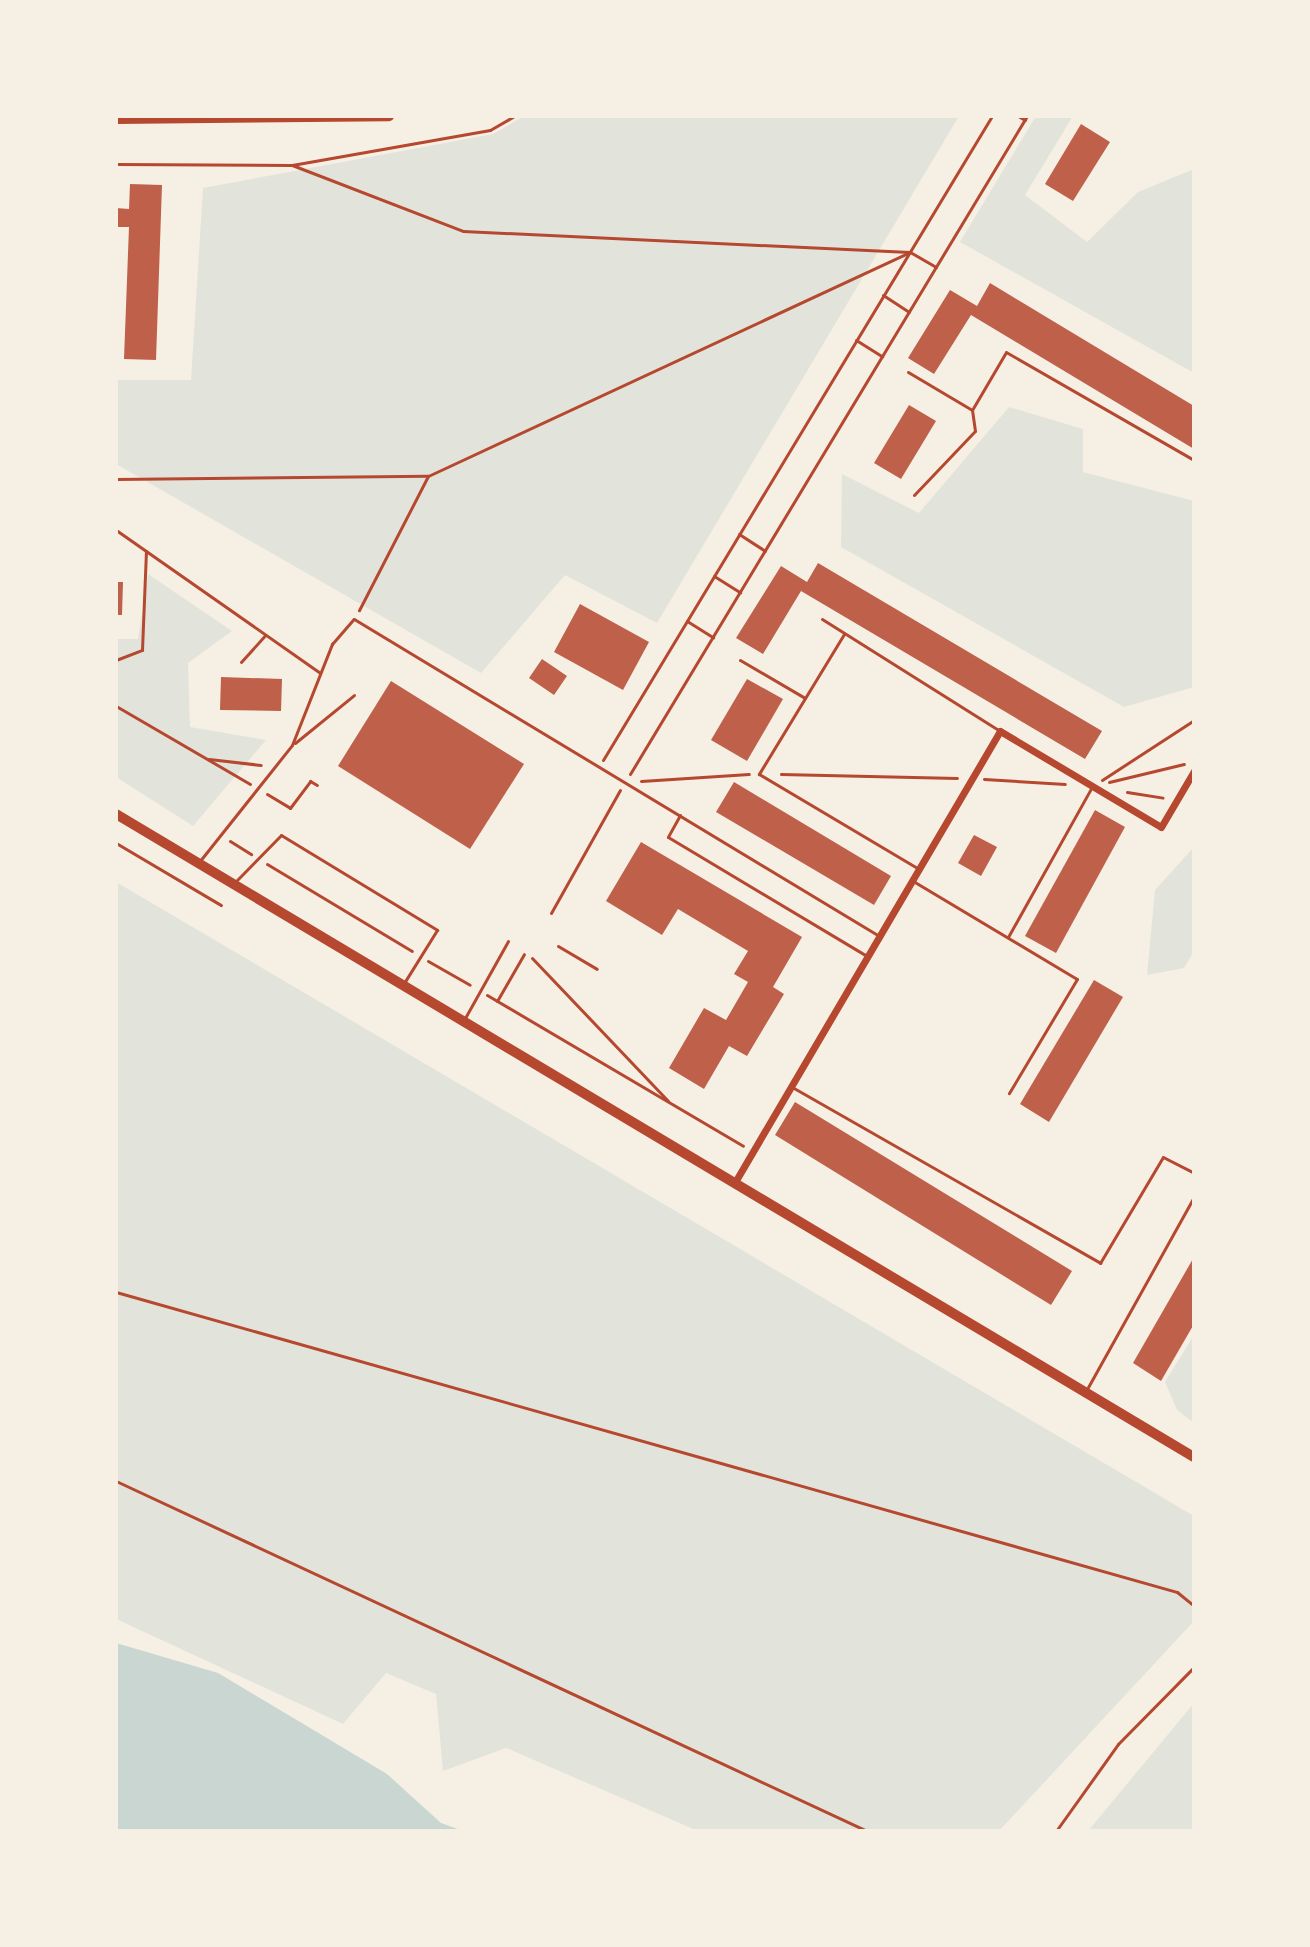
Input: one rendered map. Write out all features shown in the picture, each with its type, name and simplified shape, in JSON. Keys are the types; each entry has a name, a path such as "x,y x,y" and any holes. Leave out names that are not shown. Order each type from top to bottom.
{"main road":[{"path":"116,119 389,116"},
{"path":"116,814 1087,1389 1194,1457"}],"street":[{"path":"735,1182 1000,731 1161,827 1194,771"}],"lane":[{"path":"914,495 975,431 972,410 1006,352 1194,460"},
{"path":"908,372 972,410"},
{"path":"116,373 116,380"},
{"path":"116,530 319,672"},
{"path":"116,660 142,650 146,551"},
{"path":"292,745 319,672 354,619 879,936"},
{"path":"822,619 1000,731"},
{"path":"241,662 265,634"},
{"path":"844,634 759,774 918,869"},
{"path":"740,660 805,698"},
{"path":"199,863 292,745 354,695"},
{"path":"1008,937 1093,786"},
{"path":"680,815 668,837 868,956"},
{"path":"234,883 281,835 437,930 404,983"},
{"path":"912,880 1077,979 1009,1093"},
{"path":"465,1018 508,941"},
{"path":"791,1086 1100,1263 1163,1157 1194,1173"},
{"path":"1087,1389 1194,1197"}],"path":[{"path":"116,164 292,165 490,130 514,116"},
{"path":"599,766 992,116"},
{"path":"551,913 625,782 1026,118 1018,116"},
{"path":"292,165 463,231 910,252 936,267"},
{"path":"116,479 428,476 910,252"},
{"path":"883,295 909,312"},
{"path":"856,340 882,356"},
{"path":"354,619 428,476"},
{"path":"739,534 765,551"},
{"path":"714,576 740,592"},
{"path":"687,621 713,637"},
{"path":"116,706 290,808 310,781 317,785"},
{"path":"1093,786 1194,720"},
{"path":"205,758 274,767"},
{"path":"1093,786 1194,762"},
{"path":"625,782 759,774 972,778 1093,786 1177,800"},
{"path":"116,843 221,905"},
{"path":"558,946 597,969"},
{"path":"497,1001 524,954"},
{"path":"532,958 670,1103"},
{"path":"116,1292 1177,1592 1194,1606"},
{"path":"116,1481 867,1831"},
{"path":"1056,1831 1118,1744 1194,1667"}],"shaded area":[{"path":"524,116 959,116 657,623 565,575 481,673 116,464 116,380 191,380 203,188 493,134"},
{"path":"1036,116 1073,116 1025,195 1087,242 1138,192 1194,169 1194,373 960,242"},
{"path":"1009,407 1083,429 1083,472 1194,501 1194,687 1124,707 841,547 842,474 919,513"},
{"path":"148,574 232,631 188,663 190,727 266,740 193,826 116,777 116,639 138,639"},
{"path":"1194,847 1194,951 1184,968 1147,975 1155,890"},
{"path":"116,882 1194,1516 1194,1621 999,1831 698,1831 506,1748 443,1771 436,1694 386,1673 343,1724 116,1619"},
{"path":"1194,1335 1194,1423 1177,1410 1165,1382"},
{"path":"116,1643 218,1673 387,1774 441,1823 463,1831 116,1831"},
{"path":"1194,1703 1194,1831 1088,1831"}],"building":[{"path":"1081,124 1110,142 1073,201 1045,184"},
{"path":"130,184 162,185 156,360 124,359 129,227 116,227 116,208 129,209"},
{"path":"990,283 1194,406 1194,449 971,315 934,374 908,358 950,290 977,306"},
{"path":"909,405 936,421 901,479 874,463"},
{"path":"818,563 1102,731 1085,759 801,591 763,654 736,638 781,566 807,582"},
{"path":"116,582 123,582 122,615 116,615"},
{"path":"580,604 649,642 623,690 554,652"},
{"path":"542,659 567,676 554,695 529,678"},
{"path":"221,677 282,679 281,711 220,710"},
{"path":"747,679 783,699 747,761 711,740"},
{"path":"391,681 524,764 470,849 338,766"},
{"path":"734,782 891,876 874,905 716,812"},
{"path":"1095,810 1125,827 1056,953 1025,936"},
{"path":"974,835 997,847 981,876 958,863"},
{"path":"641,842 802,937 773,987 784,994 747,1056 729,1046 704,1089 669,1068 704,1008 726,1020 748,982 734,974 748,951 678,909 662,935 606,901"},
{"path":"1094,980 1123,997 1049,1122 1020,1104"},
{"path":"795,1102 1072,1271 1051,1305 775,1135"},
{"path":"1194,1257 1194,1324 1161,1381 1133,1363"}]}
